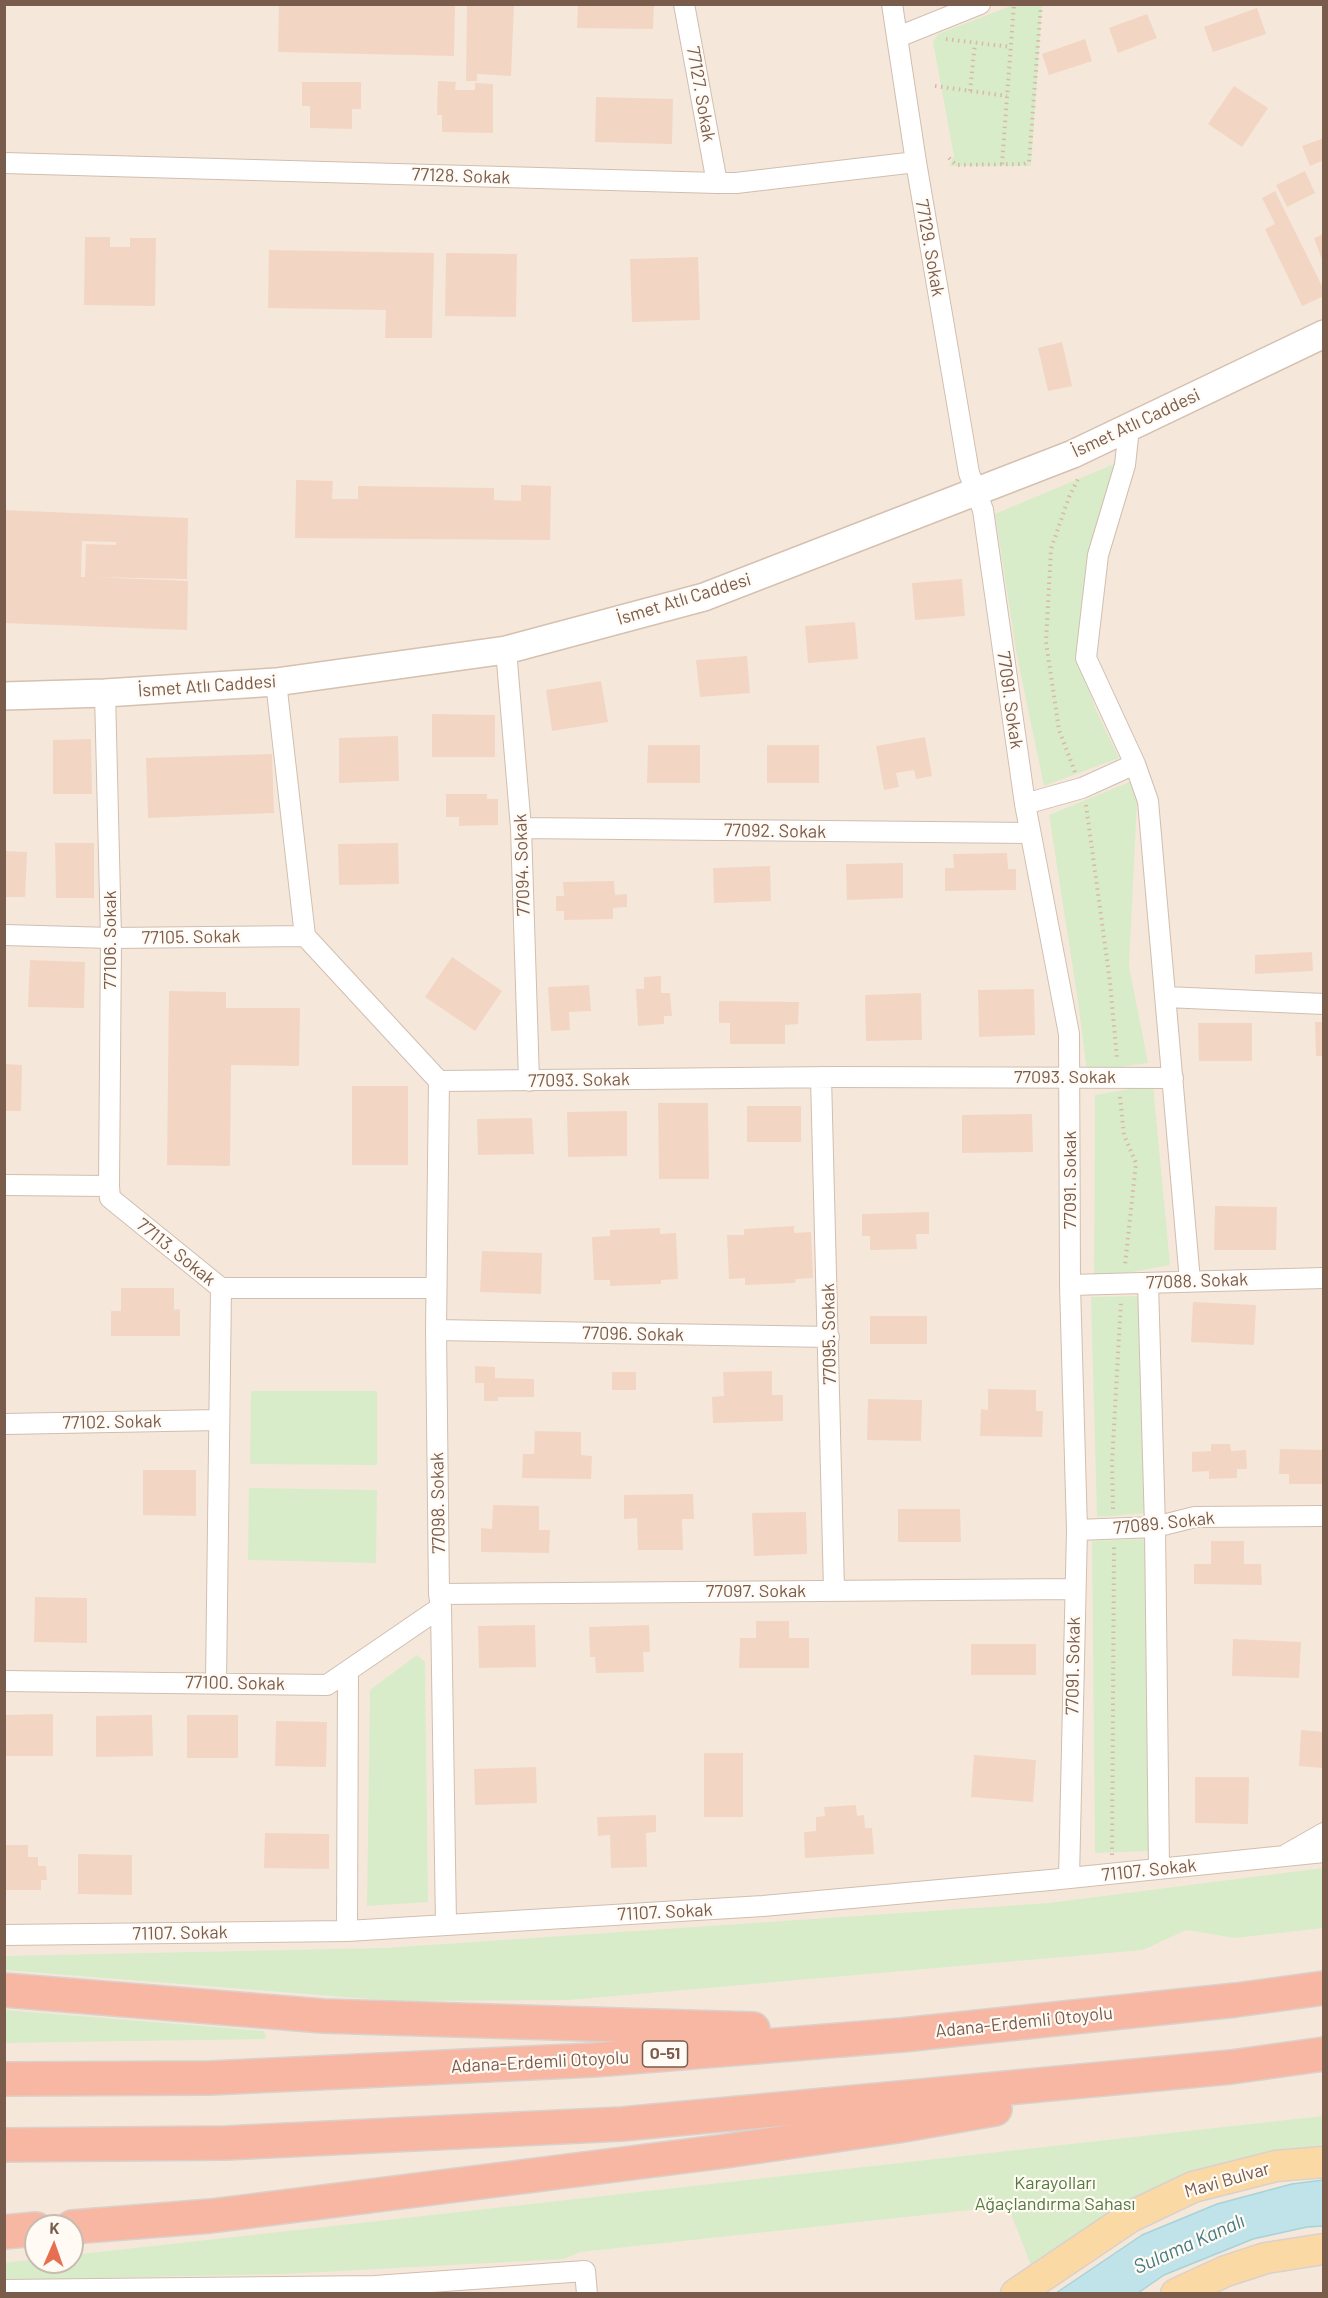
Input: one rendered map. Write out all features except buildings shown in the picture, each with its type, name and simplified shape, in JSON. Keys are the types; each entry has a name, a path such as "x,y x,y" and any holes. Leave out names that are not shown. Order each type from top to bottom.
{"highway":[{"name":"Adana-Erdemli Otoyolu","path":"4,2079 210,2078 594,2060 902,2035 1236,2000 1323,1988"},
{"path":"4,1990 323,2016 563,2022 902,2035"},
{"path":"84,2225 211,2216 726,2151 898,2126 1231,2067 1323,2054"},
{"path":"4,2145 226,2143 622,2124 1231,2067"},
{"path":"4,2232 24,2230"}],"main road":[{"name":"İsmet Atlı Caddesi","path":"4,696 105,693 276,682 506,651 704,597 1073,454 1322,334"},
{"name":"Mavi Bulvar","path":"1016,2294 1130,2217 1194,2187 1276,2166 1323,2162"},
{"path":"1176,2294 1227,2271 1266,2258 1323,2249"}],"street":[{"name":"77127. Sokak","path":"684,4 717,183"},
{"name":"77129. Sokak","path":"892,4 916,162 974,491"},
{"path":"898,37 980,4"},
{"name":"77128. Sokak","path":"4,163 736,183 916,162"},
{"path":"1129,428 1125,465 1098,555 1086,658 1135,764 1148,801 1167,997 1190,1281"},
{"name":"77091. Sokak","path":"974,491 983,510 1025,804 1069,1034 1070,1285 1077,1530 1069,1878"},
{"name":"77094. Sokak","path":"506,651 520,828 530,1081"},
{"path":"276,682 305,936 439,1081"},
{"name":"77106. Sokak","path":"105,693 111,938 109,1186"},
{"path":"1025,804 1082,788 1135,764"},
{"name":"77092. Sokak","path":"520,828 1030,833"},
{"name":"77105. Sokak","path":"4,934 111,938 305,936"},
{"path":"1167,997 1323,1004"},
{"name":"77093. Sokak","path":"439,1081 822,1077 1173,1078"},
{"name":"77095. Sokak","path":"822,1077 834,1590"},
{"name":"77098. Sokak","path":"439,1081 436,1330 446,1924"},
{"path":"4,1185 109,1186"},
{"name":"77113. Sokak","path":"109,1186 110,1198 221,1288 436,1288"},
{"name":"77088. Sokak","path":"1070,1285 1123,1291 1148,1283 1323,1278"},
{"path":"1148,1283 1155,1527 1159,1868"},
{"path":"216,1683 221,1288"},
{"name":"77096. Sokak","path":"436,1330 829,1337"},
{"name":"77102. Sokak","path":"4,1424 219,1420"},
{"name":"77089. Sokak","path":"1077,1530 1155,1527 1195,1516 1323,1516"},
{"name":"77097. Sokak","path":"440,1600 834,1590 1074,1588"},
{"name":"77100. Sokak","path":"4,1681 327,1685 440,1600"},
{"path":"347,1931 348,1671"},
{"path":"1281,1858 1323,1833"},
{"name":"71107. Sokak","path":"4,1935 347,1931 763,1906 1281,1858 1323,1852"},
{"path":"4,2290 374,2290 585,2271 587,2294"}],"path":[{"path":"1002,164 1014,4"},
{"path":"949,158 956,165 1029,162 1041,4"},
{"path":"941,38 1011,47"},
{"path":"970,91 975,43"},
{"path":"935,86 1007,96"},
{"path":"1073,454 1082,471 1069,497 1051,549 1046,642 1059,730 1082,788 1110,982 1124,1136 1136,1163 1123,1291 1112,1463 1114,1516"},
{"path":"1112,1861 1114,1541"}],"shaded area":[{"path":"5,5 1323,5 1323,2293 5,2294"}],"green space":[{"path":"1013,5 1042,5 1031,166 949,166 954,156 933,42 938,34"},
{"path":"1114,464 1088,554 1077,654 1095,708 1119,758 1044,786 1017,656 995,514"},
{"path":"1132,781 1137,801 1129,966 1148,1063 1087,1072 1049,815"},
{"path":"1153,1085 1170,1265 1094,1279 1095,1095"},
{"path":"1142,1296 1146,1513 1097,1517 1091,1297"},
{"path":"251,1391 377,1391 377,1465 250,1464"},
{"path":"249,1488 377,1490 376,1563 248,1560"},
{"path":"1146,1539 1149,1851 1095,1853 1092,1541"},
{"path":"417,1655 425,1662 428,1902 367,1906 370,1690"},
{"path":"1323,1868 1323,1928 1235,1938 1186,1930 1143,1950 569,2000 395,2001 5,1970 5,1956 385,1948 1049,1903"},
{"path":"5,2010 264,2031 266,2039 5,2043"},
{"name":"Karayolları Ağaçlandırma Sahası","path":"1323,2116 1323,2147 1230,2161 1136,2196 1032,2268 1008,2206 580,2252 564,2259 284,2274 5,2280 4,2263 24,2260 24,2274 84,2274 84,2254"}],"water":[{"name":"Sulama Kanalı","path":"1323,2180 1323,2226 1307,2227 1253,2239 1164,2275 1138,2293 1056,2293 1142,2235 1217,2204 1292,2184"}]}
